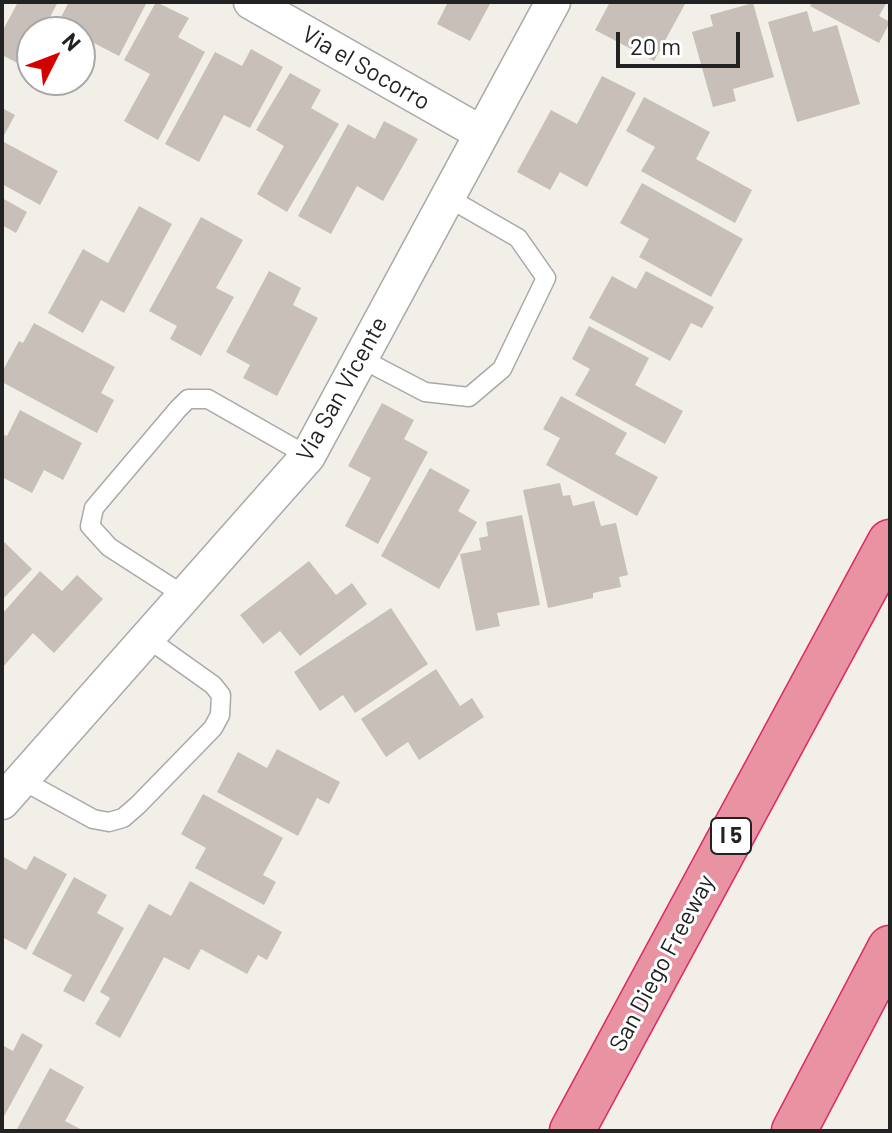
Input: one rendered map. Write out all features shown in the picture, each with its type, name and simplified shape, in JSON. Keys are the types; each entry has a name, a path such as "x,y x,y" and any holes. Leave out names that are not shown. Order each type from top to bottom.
{"highway":[{"name":"San Diego Freeway","path":"572,1131 890,542"},
{"path":"794,1131 890,948"}],"street":[{"name":"Via el Socorro","path":"251,2 481,133"},
{"name":"Via San Vicente","path":"12,791 308,456 553,2"}],"lane":[{"path":"360,358 425,392 469,397 502,369 546,278 518,238 447,197"},
{"path":"185,596 109,547 90,526 94,508 178,409 188,399 208,399 308,456"},
{"path":"12,791 93,819 109,822 123,818 213,728 223,705 221,695 213,685 147,638"}],"building":[{"path":"18,2 58,2 51,16 16,16 16,62 2,55 2,32"},
{"path":"69,2 147,2 119,56 96,44 96,16 62,16"},
{"path":"156,2 189,18 178,37 205,52 158,140 124,121 150,74 124,60"},
{"path":"448,2 491,2 470,41 437,24"},
{"path":"610,2 686,2 654,61 595,30"},
{"path":"812,2 887,2 879,16 890,22 879,43 810,6"},
{"path":"753,3 774,77 733,89 736,101 713,107 692,32 713,26 710,15"},
{"path":"807,11 813,32 837,25 860,104 797,122 768,22"},
{"path":"251,49 283,67 250,128 224,115 199,162 165,144 215,52 242,66"},
{"path":"290,73 321,90 311,108 339,124 287,212 257,194 284,146 256,130"},
{"path":"602,76 636,93 587,187 560,172 550,190 517,172 551,110 577,124"},
{"path":"644,97 710,132 696,159 752,190 735,223 641,171 655,147 626,131"},
{"path":"2,108 15,115 2,139"},
{"path":"384,121 418,139 383,201 357,186 331,234 298,216 348,124 375,139"},
{"path":"2,141 58,171 40,205 2,184"},
{"path":"642,183 743,239 711,297 639,257 649,239 620,223"},
{"path":"2,198 27,212 16,233 2,225"},
{"path":"139,206 172,224 124,313 101,300 83,333 48,313 83,249 108,263"},
{"path":"201,217 243,240 216,288 234,297 201,356 170,339 177,326 149,311"},
{"path":"269,271 301,288 293,305 318,318 277,396 243,378 250,365 226,352"},
{"path":"646,271 714,307 702,328 691,323 670,361 589,318 612,276 636,289"},
{"path":"34,323 115,367 101,393 114,400 97,433 2,382 2,372 19,341 23,343"},
{"path":"589,326 649,358 635,385 683,411 665,444 575,395 590,369 572,359"},
{"path":"561,396 627,433 615,454 658,477 637,516 546,465 560,438 543,429"},
{"path":"382,403 414,420 404,439 428,452 378,544 345,526 371,478 348,466"},
{"path":"20,410 82,443 63,480 44,470 32,493 2,477 2,434 7,436"},
{"path":"430,468 470,490 458,511 477,522 439,589 381,556"},
{"path":"560,483 563,496 570,495 573,506 594,501 601,526 616,523 628,575 619,577 621,587 593,593 593,598 548,608 523,490"},
{"path":"522,515 540,605 497,613 500,626 476,631 460,554 481,550 479,538 488,536 486,522"},
{"path":"2,540 32,569 2,600"},
{"path":"309,561 336,595 352,583 367,604 300,656 280,631 263,644 240,615"},
{"path":"40,571 62,591 77,575 103,599 54,653 33,633 2,668 2,614"},
{"path":"391,608 428,664 355,713 343,695 320,711 294,672"},
{"path":"436,669 460,706 472,698 484,717 419,760 408,742 386,757 361,719"},
{"path":"277,749 340,782 329,804 317,798 298,836 217,792 238,752 267,768"},
{"path":"203,794 283,838 263,875 276,882 264,905 195,868 206,848 181,834"},
{"path":"2,856 26,870 34,856 67,874 26,950 2,937"},
{"path":"74,877 107,895 97,913 124,928 84,1002 63,991 72,975 32,954"},
{"path":"190,881 282,932 267,960 258,955 247,974 201,949 189,970 164,957 120,1038 95,1024 110,998 100,992 149,904 171,916"},
{"path":"22,1033 43,1045 2,1120 2,1045 13,1051"},
{"path":"50,1068 84,1087 65,1121 84,1131 16,1131"}]}
